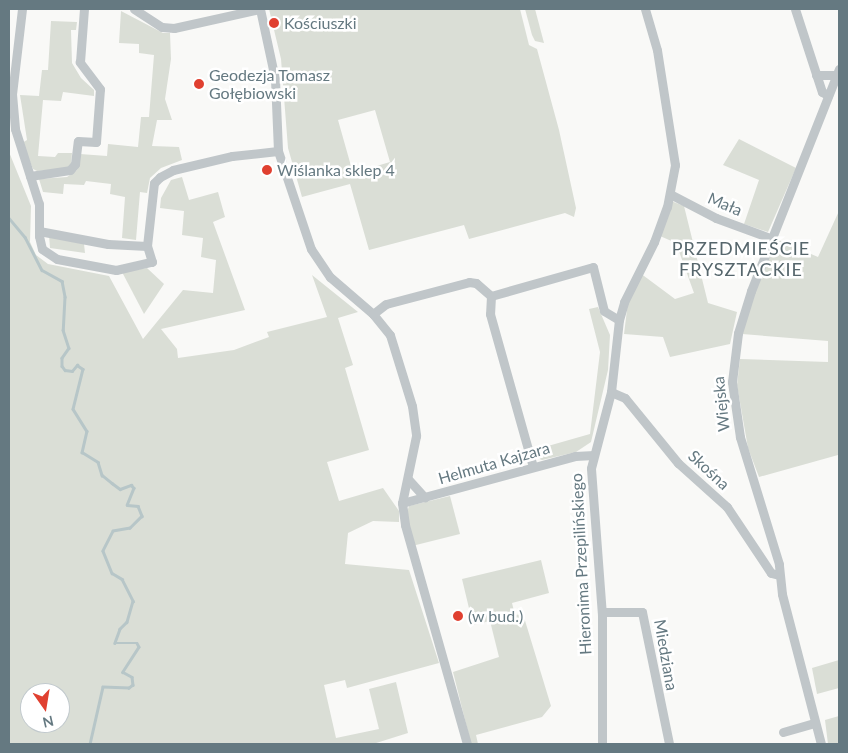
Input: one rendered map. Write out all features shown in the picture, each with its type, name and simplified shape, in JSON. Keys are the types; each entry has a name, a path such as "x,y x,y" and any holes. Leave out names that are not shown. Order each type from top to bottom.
{"street":[{"path":"22,9 12,94 15,129 39,204 39,231 42,249 57,258 116,270 152,262 147,246 154,183 160,176 173,170 232,156 278,151"},
{"path":"30,176 70,170 75,164 78,141 96,142 100,89 80,62 84,9"},
{"path":"134,9 162,27 174,28 260,9 275,79 278,151 316,258 330,278 373,314 390,335 412,406 416,436 402,503 416,570 467,744"},
{"name":"Hieronima Przepilińskiego","path":"602,744 602,612 590,479 594,455 611,392 618,320 627,295 654,242 670,194 675,165 669,117 645,9"},
{"path":"795,9 822,92 828,95"},
{"path":"816,74 838,72"},
{"name":"Wiejska","path":"820,744 759,492 740,437 732,382 738,334 770,238 801,169 838,72"},
{"name":"Mała","path":"670,194 716,218 770,238"},
{"path":"39,231 108,244 147,246"},
{"path":"491,296 593,267 604,311 618,320"},
{"path":"373,314 386,304 469,282 476,283 491,296"},
{"path":"491,296 490,314 533,467"},
{"name":"Skośna","path":"611,392 625,398 636,408 678,462 727,507 771,573 779,574"},
{"name":"Helmuta Kajzara","path":"402,503 586,453 594,455"},
{"path":"408,479 425,498"},
{"name":"Miedziana","path":"602,612 636,610 644,617 669,744"},
{"path":"783,732 815,723"}],"shaded area":[{"path":"269,9 520,9 529,45 537,49 559,130 576,208 574,217 565,213 469,239 464,225 369,250 350,184 302,197 288,148 281,59","holes":["375,110 390,162 353,173 338,120"]},
{"path":"525,9 535,9 544,43 535,41"},
{"path":"121,11 163,33 170,33 171,59 165,99 172,120 157,120 152,146 179,147 182,160 161,168 150,178 147,193 140,192 136,240 122,238 125,197 110,194 111,184 86,181 84,185 64,184 63,194 43,192 39,179 67,177 77,170 80,154 107,156 108,144 138,147 141,117 149,117 154,55 139,53 139,44 119,43"},
{"path":"51,21 77,22 76,30 71,30 72,63 81,78 94,90 94,96 63,92 61,101 43,100 38,156 55,157 58,153 72,153 71,165 67,169 37,171 33,169 22,143 27,140 20,95 39,96 42,70 48,70"},
{"path":"739,139 796,168 768,232 744,224 759,180 723,165"},
{"path":"9,152 31,206 30,242 36,255 48,264 109,276 143,339 183,290 213,293 216,260 201,257 203,238 182,235 184,211 160,208 161,198 171,180 182,177 189,200 218,192 225,217 213,222 245,310 161,329 177,349 178,358 234,350 269,337 267,332 327,317 312,275 358,312 338,318 353,365 345,368 369,450 327,462 339,501 383,488 399,511 399,522 373,521 348,533 345,564 409,570 439,663 347,688 345,680 324,685 336,738 379,729 369,689 396,682 408,733 373,744 9,744"},
{"path":"671,201 684,206 708,303 737,312 730,344 670,357 663,337 624,334 628,302 640,273 675,299 694,293 676,243 660,236"},
{"path":"839,211 839,458 838,455 759,477 748,448 737,385 740,359 828,362 828,341 742,334 753,293 774,238 818,257"},
{"path":"49,235 84,244 85,253 50,248"},
{"path":"147,268 164,284 144,314 122,272"},
{"path":"598,307 610,335 608,370 591,442 576,452 542,460 537,458 534,450 590,434 600,352 589,309"},
{"path":"450,496 460,534 412,546 406,515 409,506"},
{"path":"541,560 549,593 512,603 515,615 523,614 551,706 542,717 476,735 478,744 471,744 453,672 499,657 490,621 473,625 462,579"},
{"path":"839,660 839,688 817,694 812,668"},
{"path":"839,716 839,744 828,744 825,720"}],"waterway":[{"path":"9,218 25,237 42,270 62,281 65,297 63,330 69,348 62,358 62,366 65,370 72,371 77,365 83,369 73,409 87,431 82,452 98,462 102,475 120,489 131,485 134,488 127,505 138,506 142,516 130,528 113,531 103,551 112,573 122,579 133,601 127,622 120,629 115,643 137,643 139,647 123,672 132,677 133,685 129,688 103,687 90,744"}],"place":[{"name":"Kościuszki","path":"274,23"},
{"name":"Geodezja Tomasz Gołębiowski","path":"199,84"},
{"name":"Wiślanka sklep 4","path":"267,170"},
{"name":"(w bud.)","path":"458,616"}],"district":[{"name":"PRZEDMIEŚCIE FRYSZTACKIE","path":"741,259"}]}
